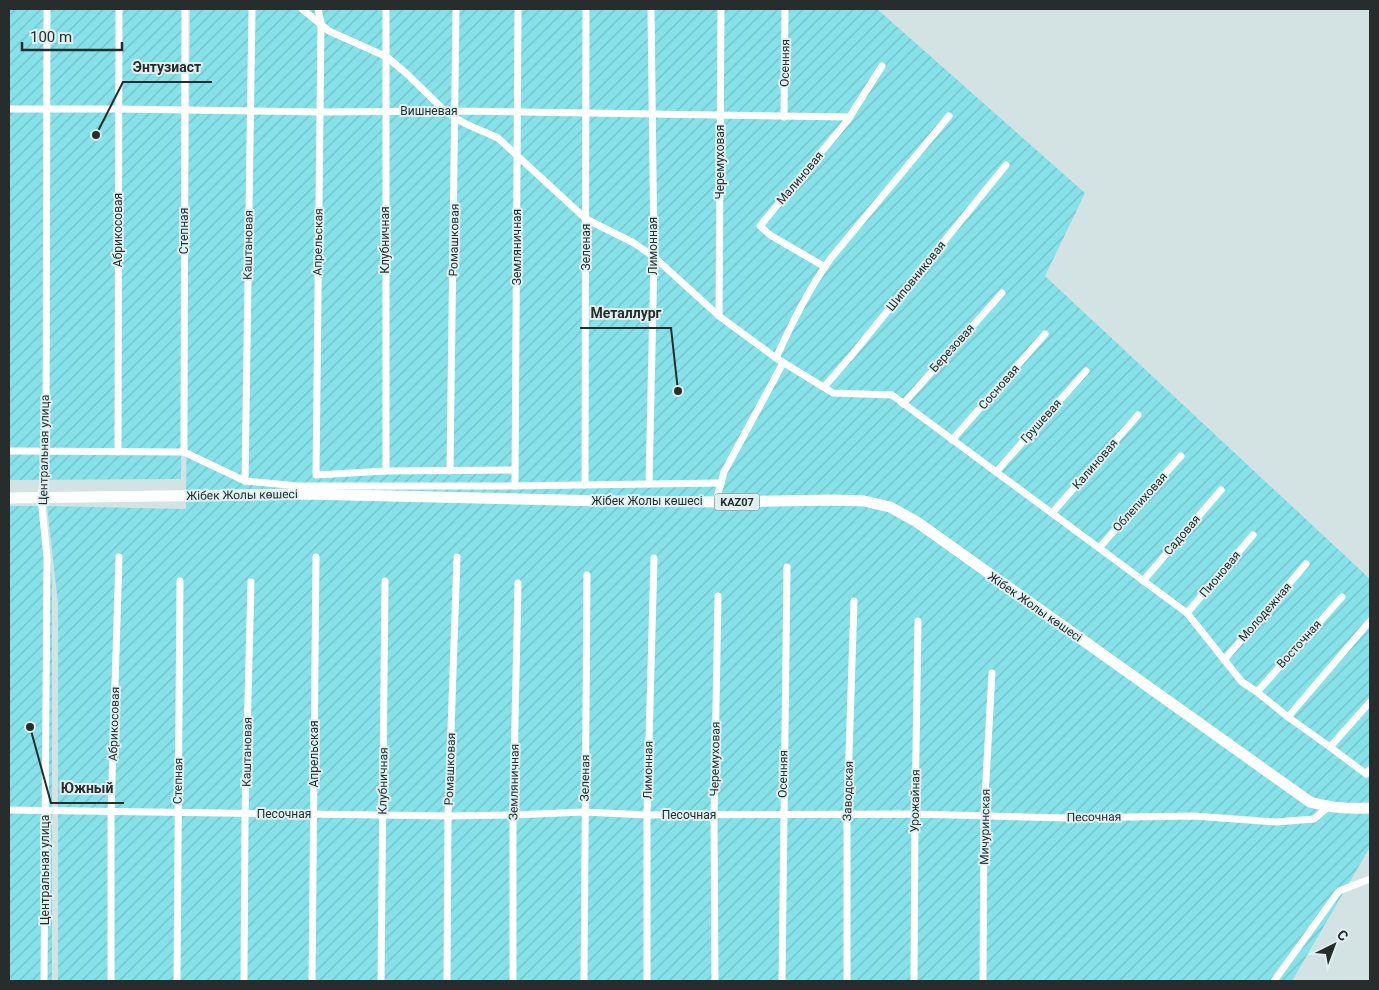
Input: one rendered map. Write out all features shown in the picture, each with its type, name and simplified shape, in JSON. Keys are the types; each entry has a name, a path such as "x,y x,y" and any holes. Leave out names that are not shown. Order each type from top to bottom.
{"highway":[{"name":"Жібек Жолы көшесі","path":"9,498 304,494 595,501 864,501 890,507 916,522 1310,802 1345,809 1370,808"}],"street":[{"name":"Центральная улица","path":"44,981 47,557 41,498 46,451 47,9"},
{"name":"Абрикосовая","path":"118,452 119,9"},
{"name":"Степная","path":"184,452 185,9"},
{"name":"Каштановая","path":"245,481 252,9"},
{"path":"302,9 329,31 387,57 466,125 498,138 586,219 634,243 654,257 719,316 783,363 833,393 892,395 1187,613 1242,682 1366,774 1370,769"},
{"name":"Апрельская","path":"318,9 320,23 316,475 386,471"},
{"name":"Клубничная","path":"386,9 386,471"},
{"name":"Ромашковая","path":"450,471 451,113 456,9"},
{"name":"Земляничная","path":"515,486 518,9"},
{"name":"Зеленая","path":"585,485 586,9"},
{"name":"Лимонная","path":"649,484 654,257 651,9"},
{"name":"Черемуховая","path":"719,316 720,9"},
{"name":"Осенняя","path":"784,117 785,9"},
{"name":"Малиновая","path":"825,266 770,235 760,226 850,117 882,66"},
{"name":"Вишневая","path":"9,110 517,112 850,117"},
{"path":"776,358 793,319 825,266 950,116"},
{"name":"Шиповниковая","path":"824,387 858,348 1006,165"},
{"name":"Березовая","path":"902,404 1002,293"},
{"name":"Сосновая","path":"952,440 1045,334"},
{"path":"716,501 724,472 783,363"},
{"name":"Грушевая","path":"996,472 1086,371"},
{"name":"Калиновая","path":"1052,514 1138,415"},
{"path":"9,451 184,452 245,481 298,486 515,486 721,483"},
{"name":"Облепиховая","path":"1099,548 1181,456"},
{"path":"386,471 515,470"},
{"name":"Садовая","path":"1142,581 1221,490"},
{"name":"Пионовая","path":"1187,613 1253,535"},
{"name":"Абрикосовая","path":"111,981 111,812 119,557"},
{"name":"Апрельская","path":"312,981 316,557"},
{"name":"Ромашковая","path":"447,981 448,816 456,557"},
{"name":"Лимонная","path":"647,981 647,815 654,558"},
{"name":"Молодежная","path":"1224,660 1306,564"},
{"name":"Осенняя","path":"782,981 787,567"},
{"name":"Зеленая","path":"584,981 587,574"},
{"name":"Степная","path":"177,981 180,581"},
{"name":"Клубничная","path":"380,981 385,581"},
{"name":"Каштановая","path":"244,981 245,814 251,582"},
{"name":"Земляничная","path":"513,981 513,815 518,583"},
{"name":"Черемуховая","path":"715,981 714,815 718,596"},
{"name":"Восточная","path":"1257,692 1342,597"},
{"name":"Заводская","path":"847,981 847,815 854,601"},
{"name":"Урожайная","path":"914,981 914,814 918,621"},
{"path":"1288,717 1370,621"},
{"name":"Мичуринская","path":"983,981 984,816 992,673"},
{"path":"1330,746 1370,702"},
{"name":"Песочная","path":"9,810 448,816 584,812 647,815 914,814 1068,818 1194,816 1276,822 1314,819 1328,807"},
{"path":"1274,981 1339,891 1370,879"}],"shaded area":[{"path":"9,9 183,9 181,479 9,480"},
{"path":"190,9 877,9 1085,193 1045,276 1370,579 1370,847 1292,981 58,981 58,603 47,506 186,509"},
{"path":"9,506 44,506 52,581 52,981 9,981"}],"place":[{"name":"Энтузиаст","path":"96,135"},
{"name":"Металлург","path":"678,391"},
{"name":"Южный","path":"30,727"}]}
